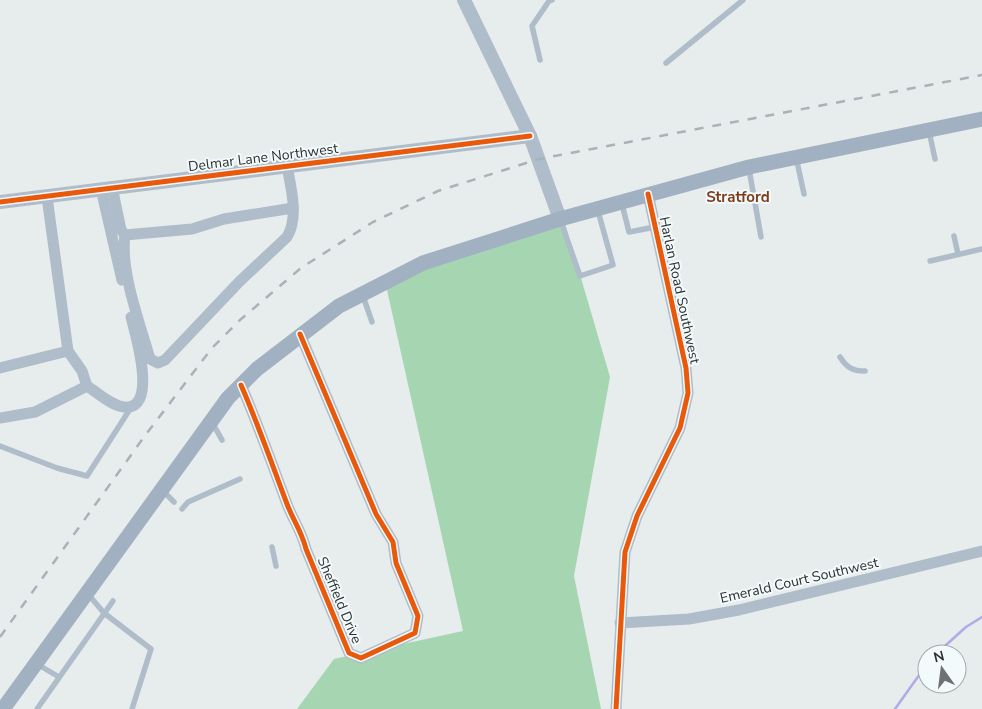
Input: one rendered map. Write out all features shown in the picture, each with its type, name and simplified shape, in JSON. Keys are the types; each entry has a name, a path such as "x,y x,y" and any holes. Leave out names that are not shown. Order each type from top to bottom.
{"main road":[{"path":"3,709 211,420 257,369 300,334 339,306 423,263 560,219 749,167 982,119"}],"street":[{"path":"464,0 530,136 560,219"},
{"name":"Delmar Lane Northwest","path":"0,202 530,136"},
{"path":"106,188 125,234 123,247 130,288 150,359 158,363 166,360 292,229 293,208 287,166"},
{"path":"47,196 68,351 82,371 87,386 119,406 132,406 138,401 142,392 143,366 106,188"},
{"name":"Harlan Road Southwest","path":"616,709 625,552 637,516 680,428 688,393 686,368 648,194"},
{"path":"125,234 192,229 224,219 293,208"},
{"name":"Sheffield Drive","path":"241,385 287,505 303,533 306,549 349,653 361,658 415,633 418,616 396,563 393,542 372,505 300,334"},
{"path":"0,368 68,351"},
{"path":"0,418 35,412 87,386"},
{"name":"Emerald Court Southwest","path":"620,623 689,620 739,610 982,551"}],"lane":[{"path":"540,60 532,26 549,1 552,0"},
{"path":"666,63 743,0"},
{"path":"928,130 935,159"},
{"path":"796,157 804,194"},
{"path":"749,167 760,237"},
{"path":"622,202 629,232 655,226"},
{"path":"560,219 580,276 613,266 598,209"},
{"path":"954,236 958,254"},
{"path":"930,261 982,249"},
{"path":"362,294 372,322"},
{"path":"840,357 846,366 855,371 865,371"},
{"path":"0,446 57,468 87,476 132,406"},
{"path":"211,420 222,440"},
{"path":"182,509 188,502 240,479"},
{"path":"161,489 174,502"},
{"path":"272,547 276,566"},
{"path":"87,592 104,613 151,649 132,709"},
{"path":"37,709 112,601"},
{"path":"36,663 59,677"}],"green space":[{"path":"564,220 610,377 574,576 601,709 297,709 334,659 463,631 385,281"}],"waterway":[{"path":"947,644 966,627 982,617"},
{"path":"895,709 917,678"}],"railway":[{"path":"0,637 144,437 212,348 240,320 301,268 373,222 438,191 539,159 982,75"}],"cycle path":[{"path":"0,202 530,136"},
{"path":"616,709 625,552 637,516 680,428 688,393 686,368 648,194"},
{"path":"241,385 287,504 349,653 361,658 415,633 418,616 396,563 393,542 376,514 300,334"}],"district":[{"name":"Stratford","path":"738,197"}]}
